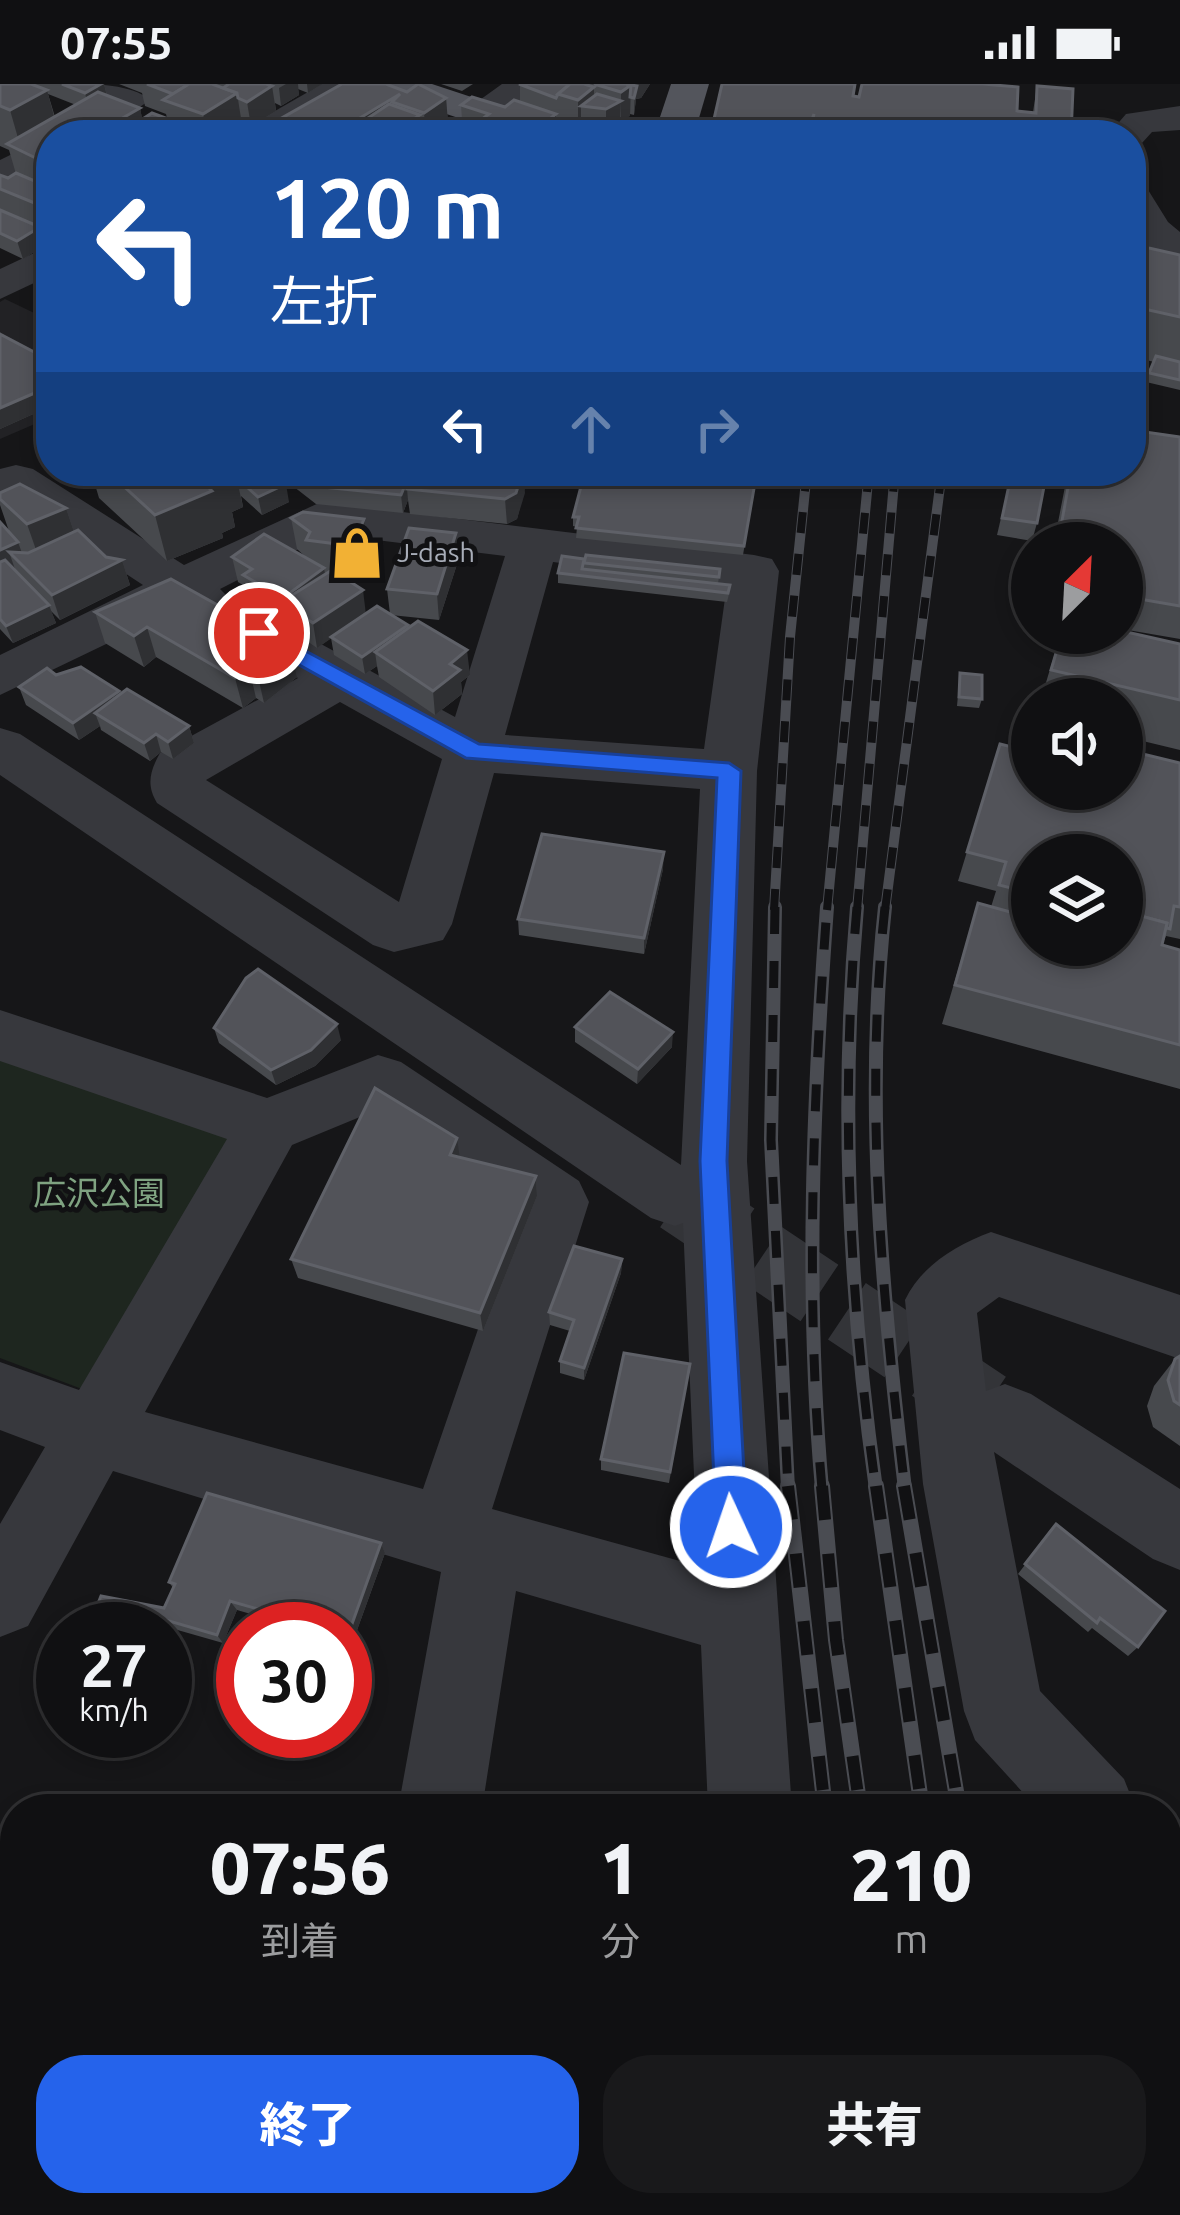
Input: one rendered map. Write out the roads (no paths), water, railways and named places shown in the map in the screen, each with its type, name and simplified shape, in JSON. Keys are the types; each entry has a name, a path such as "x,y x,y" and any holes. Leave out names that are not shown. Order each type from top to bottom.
{"main road":[{"path":"394,84 460,120"},
{"path":"679,120 690,84"}],"street":[{"path":"87,84 131,100 97,120"},
{"path":"287,120 349,84"},
{"path":"473,120 526,84"},
{"path":"1168,84 1180,97"},
{"path":"1146,121 1180,118"},
{"path":"12,185 36,162"},
{"path":"1146,221 1180,252"},
{"path":"22,477 178,588 474,752 729,771"},
{"path":"0,676 321,518 754,571 729,771 714,1161 749,1794"},
{"path":"340,678 179,767 177,789 394,929 422,924 533,545"},
{"path":"0,748 675,1196"},
{"path":"0,1035 269,1126"},
{"path":"0,1598 269,1126 378,1081 555,1202 464,1541 441,1794"},
{"path":"1023,1794 960,1484 940,1300 992,1263 1180,1327"},
{"path":"0,1396 96,1431 464,1541 736,1616"},
{"path":"1004,1418 1180,1533"},
{"path":"1004,1712 1080,1794"}],"tunnel":[{"path":"679,1199 987,1405"}],"railway":[{"path":"774,910 790,637 805,486"},
{"path":"827,910 868,486"},
{"path":"857,910 894,486"},
{"path":"885,910 940,486"},
{"path":"775,907 771,1140 788,1489"},
{"path":"822,1489 813,1198 827,907"},
{"path":"857,907 849,1052 850,1199 859,1345 876,1489"},
{"path":"885,907 876,1053 878,1199 905,1489"},
{"path":"788,1486 823,1794"},
{"path":"822,1486 836,1640 858,1794"},
{"path":"876,1486 920,1794"},
{"path":"904,1486 956,1794"}],"place":[{"name":"J-dash","path":"357,553"}],"park label":[{"name":"広沢公園","path":"99,1193"}]}
